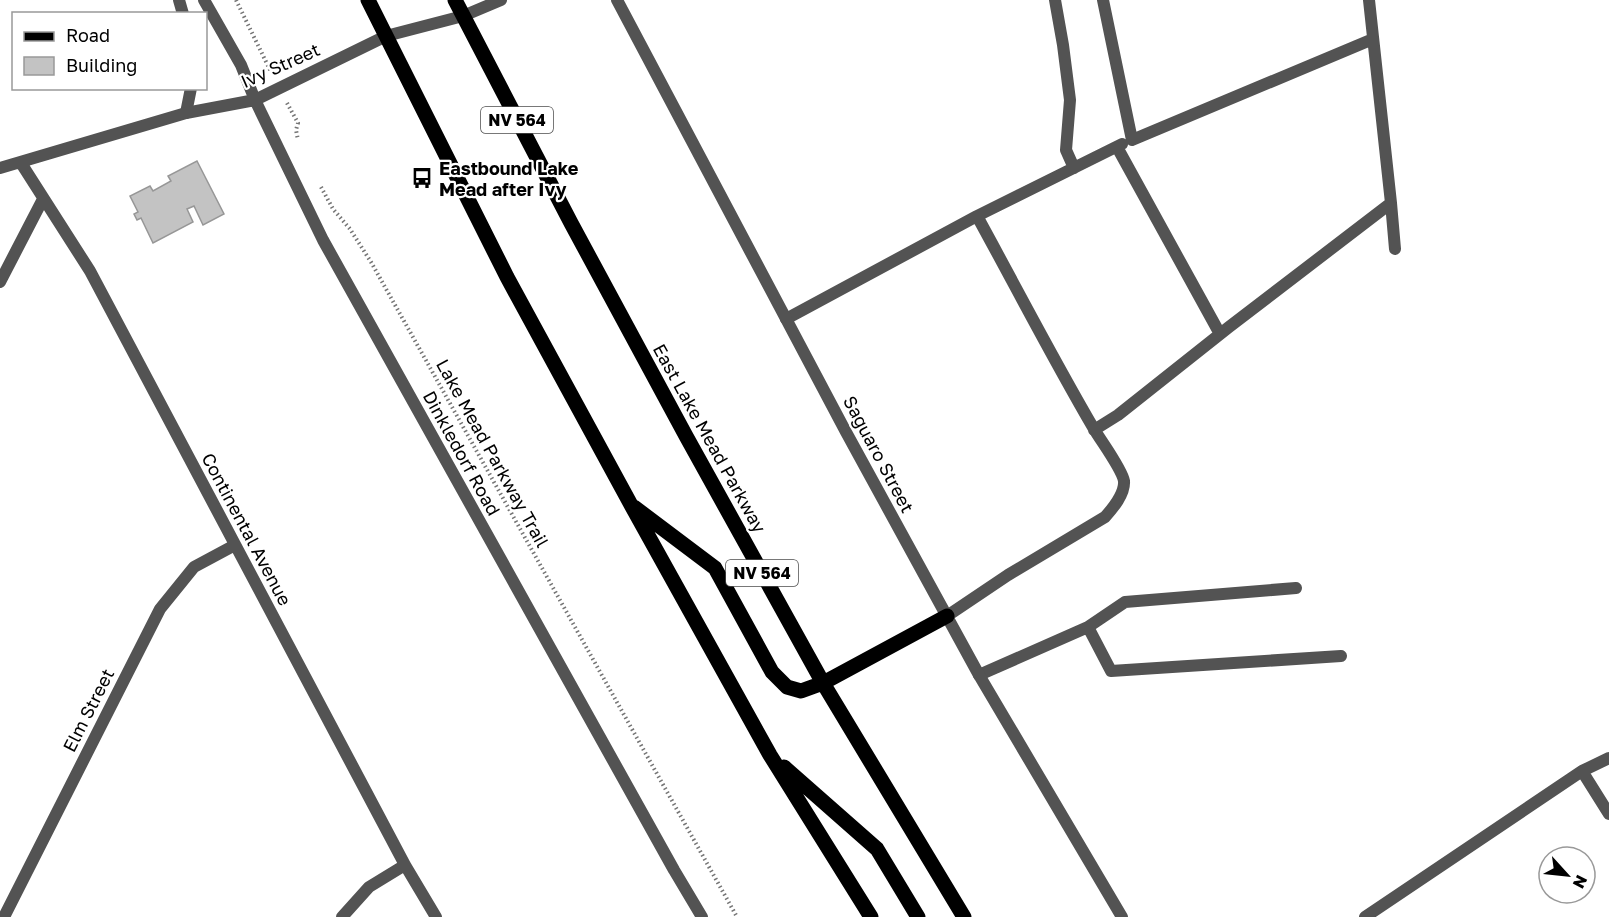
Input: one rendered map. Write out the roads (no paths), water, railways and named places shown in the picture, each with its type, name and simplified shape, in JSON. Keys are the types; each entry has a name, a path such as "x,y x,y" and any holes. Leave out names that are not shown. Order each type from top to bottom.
{"main road":[{"path":"368,0 507,277 630,503 770,755 871,917"},
{"name":"East Lake Mead Parkway","path":"455,0 571,224 823,683 964,917"},
{"path":"630,503 715,568 772,672 787,687 801,691 823,683 947,616"},
{"path":"770,755 877,849 918,917"}],"street":[{"name":"Dinkledorf Road","path":"204,0 241,65 255,100 323,240 668,860 702,917"},
{"name":"Ivy Street","path":"0,168 186,113 255,100 386,36 463,16 501,0"},
{"name":"Saguaro Street","path":"617,0 846,432 979,675 1122,917"},
{"path":"1055,0 1070,100 1066,150 1074,168"},
{"path":"1103,0 1132,140"},
{"path":"1369,0 1395,249"},
{"path":"786,319 977,216 1117,147 1373,39"},
{"path":"186,113 191,90"},
{"path":"1117,147 1220,334"},
{"name":"Continental Avenue","path":"21,163 90,271 405,865 436,917"},
{"path":"0,282 43,199"},
{"path":"1094,430 1118,415 1391,203"},
{"path":"947,616 1008,575 1105,517 1121,494 1124,482 977,216"},
{"name":"Elm Street","path":"4,917 160,609 194,567 235,545"},
{"path":"979,675 1088,627 1125,602 1296,588"},
{"path":"1088,627 1110,671 1341,656"},
{"path":"1365,917 1582,771 1609,758"},
{"path":"1582,771 1609,814"},
{"path":"342,917 369,887 405,865"}],"place":[{"name":"Eastbound Lake Mead after Ivy","path":"422,178"}]}
